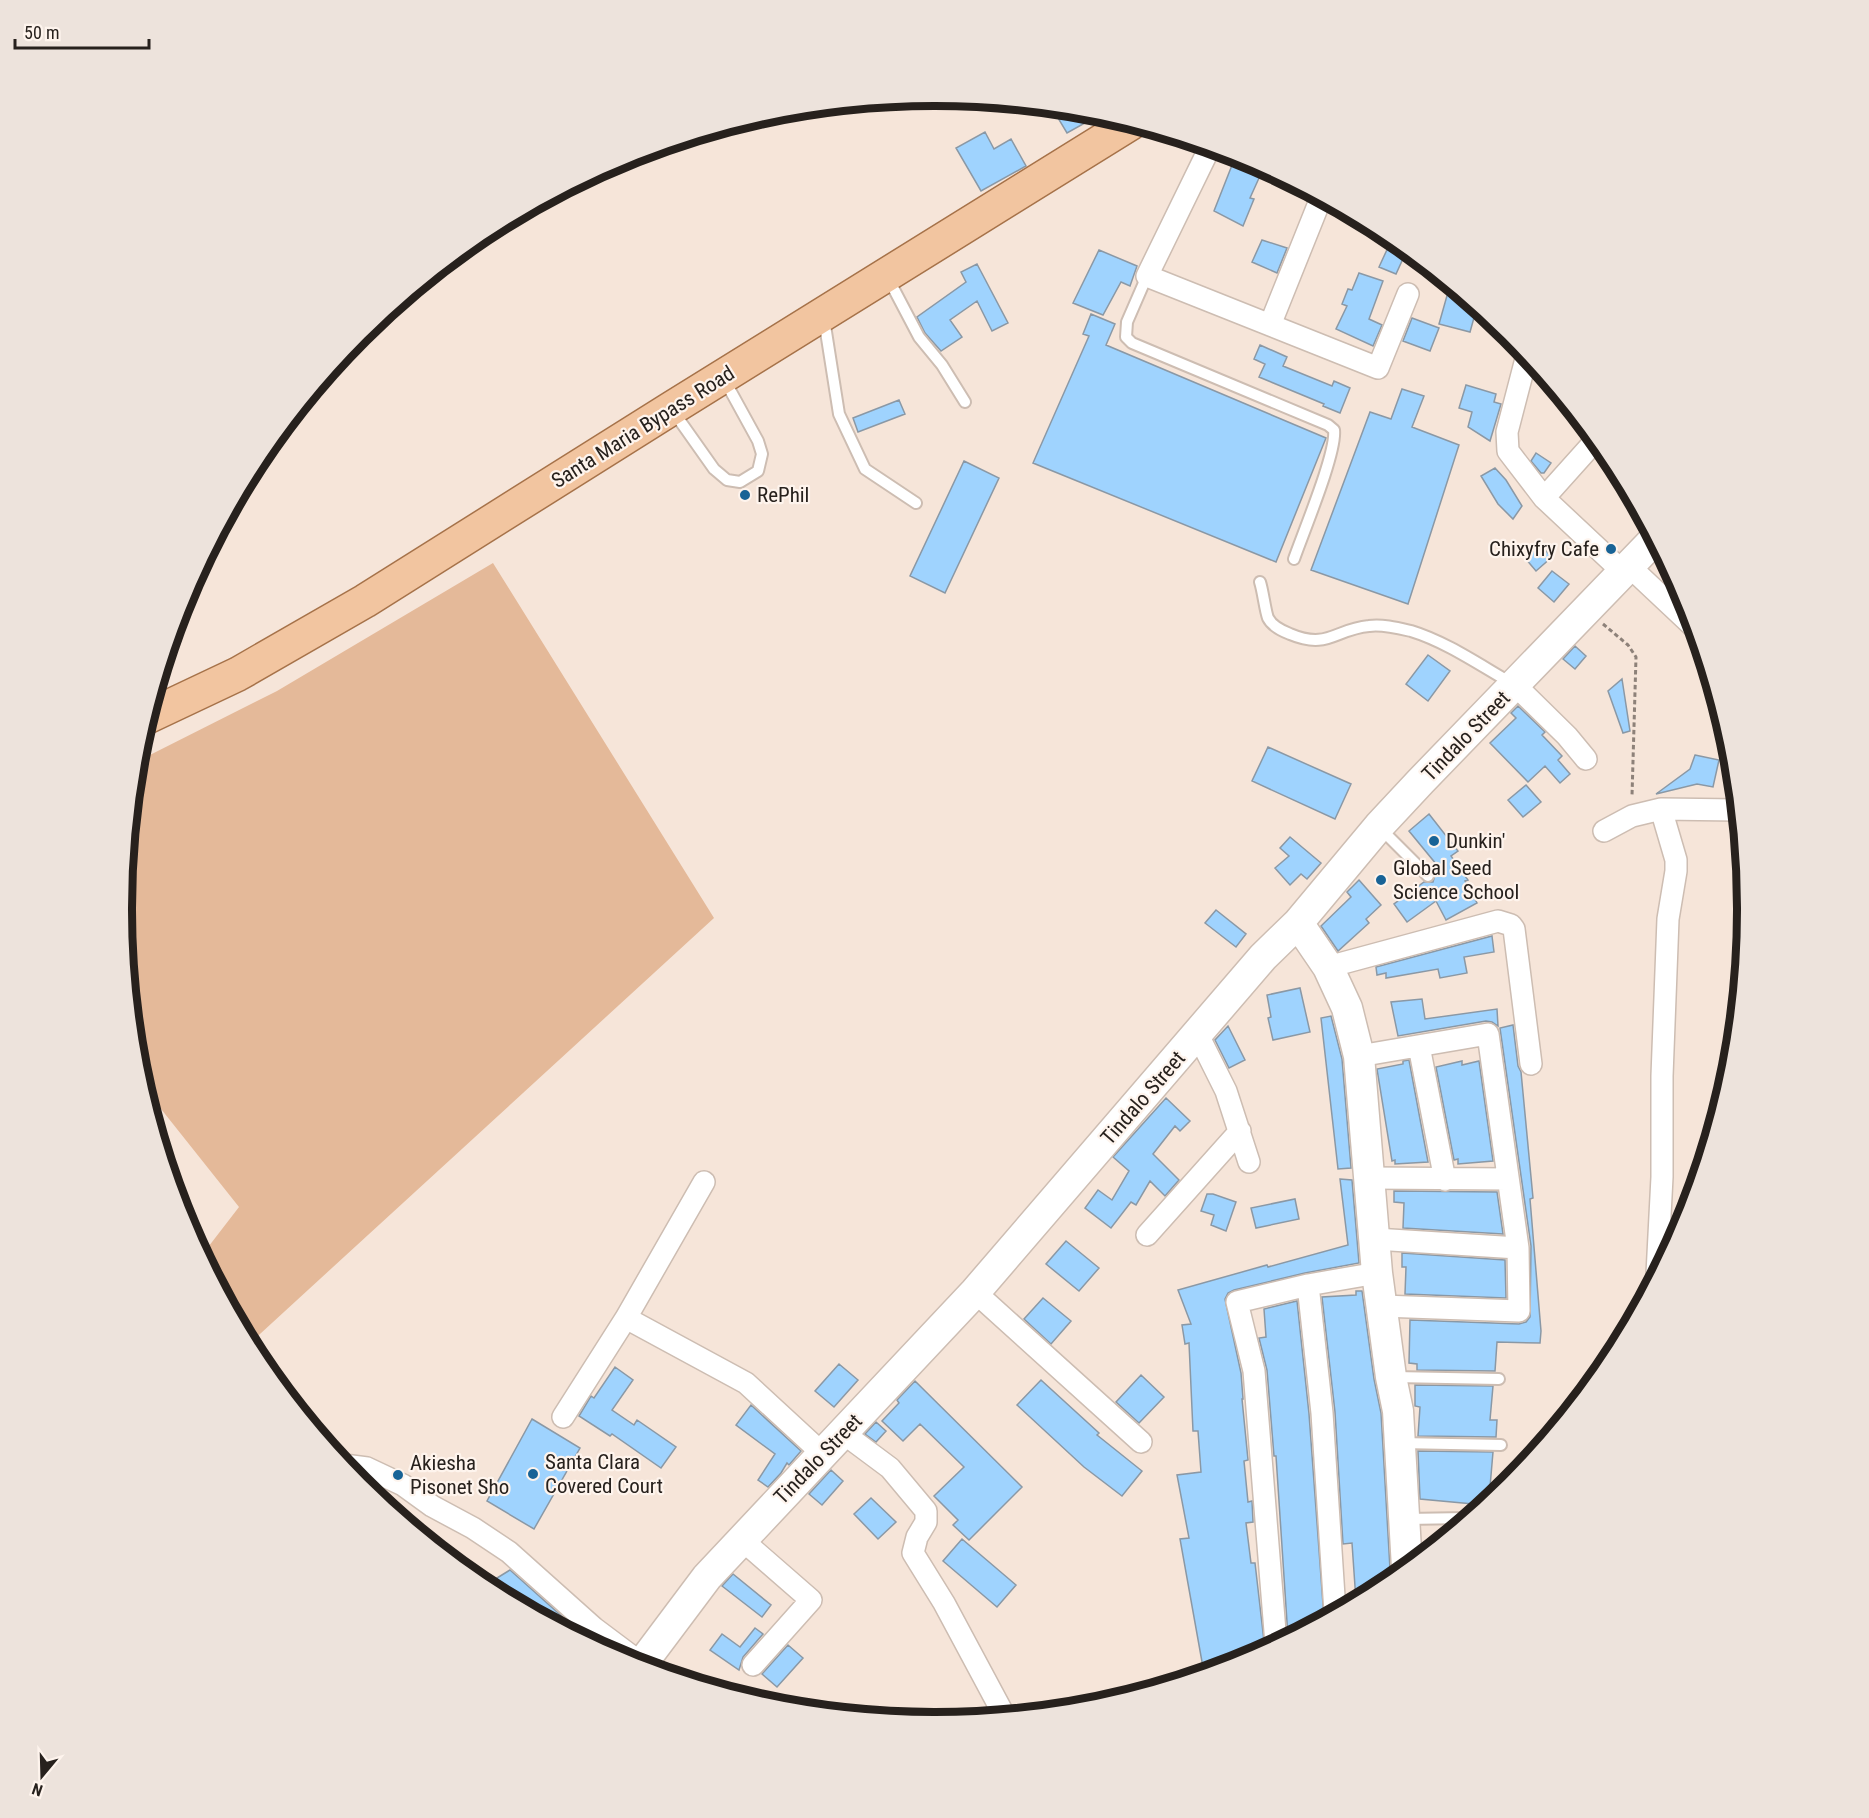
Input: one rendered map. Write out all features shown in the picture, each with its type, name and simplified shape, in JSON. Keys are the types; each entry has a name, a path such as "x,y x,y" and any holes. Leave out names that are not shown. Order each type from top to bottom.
{"main road":[{"name":"Santa Maria Bypass Road","path":"156,713 238,674 365,601 1121,129"},
{"name":"Tindalo Street","path":"647,1657 707,1576 975,1292 1263,957 1298,923 1379,826 1649,545"},
{"path":"1298,923 1328,967 1347,1008 1359,1056 1377,1273 1391,1377 1398,1411 1407,1557"}],"street":[{"path":"1206,154 1147,276 1378,368 1408,294"},
{"path":"1270,325 1318,205"},
{"path":"1524,366 1507,432 1508,451 1544,498 1681,616"},
{"path":"1544,498 1590,447"},
{"path":"1515,685 1567,736 1586,759"},
{"path":"1658,1255 1668,919 1676,871 1676,860 1661,809"},
{"path":"1604,831 1632,816 1661,809 1731,810"},
{"path":"1328,967 1498,921 1512,925 1531,1064"},
{"path":"1359,1056 1488,1034 1518,1248 1519,1311 1382,1306"},
{"path":"1198,1035 1226,1091 1249,1162"},
{"path":"1419,1046 1445,1180"},
{"path":"1147,1235 1240,1131"},
{"path":"1370,1178 1508,1179"},
{"path":"563,1417 626,1318 704,1182"},
{"path":"1375,1239 1518,1248"},
{"path":"1275,1635 1254,1371 1237,1302 1308,1285 1377,1273"},
{"path":"1308,1285 1322,1413 1335,1605"},
{"path":"975,1292 1142,1442"},
{"path":"626,1318 746,1383 823,1454"},
{"path":"843,1433 890,1468 926,1511 927,1522 917,1537 913,1553 944,1603 1001,1709"},
{"path":"358,1467 367,1468 403,1485 432,1506 473,1528 509,1552 615,1645"},
{"path":"741,1539 811,1600 753,1665"}],"lane":[{"path":"886,275 919,337 942,365 965,402"},
{"path":"1147,276 1127,322 1126,337 1132,343 1328,425 1334,430 1335,437 1294,559"},
{"path":"823,315 839,414 865,469 916,503"},
{"path":"672,408 714,469 727,480 740,482 758,471 762,454 758,441 723,377"},
{"path":"1260,582 1268,618 1275,627 1299,638 1323,640 1352,629 1371,625 1411,632 1437,641 1515,685"},
{"path":"1379,826 1428,876"},
{"path":"1391,1377 1499,1378"},
{"path":"1401,1443 1501,1445"},
{"path":"1406,1519 1457,1518"}],"path":[{"path":"1586,610 1628,645 1636,657 1632,816"}],"shaded area":[{"path":"493,563 714,918 256,1337 208,1248 239,1207 155,1102 139,1014 132,909 134,857 146,757 277,691"}],"building":[{"path":"1057,116 1088,121 1067,133"},
{"path":"985,132 994,149 1011,139 1026,166 981,191 956,148"},
{"path":"1232,164 1260,176 1250,198 1254,199 1243,226 1214,211"},
{"path":"1262,240 1287,248 1277,273 1252,262"},
{"path":"1388,248 1403,258 1396,274 1379,267"},
{"path":"1099,250 1137,266 1130,286 1121,282 1103,315 1073,303"},
{"path":"977,264 1008,323 992,331 977,301 950,320 962,337 941,351 925,333 917,317 966,282 961,272"},
{"path":"1359,273 1383,281 1369,319 1382,325 1373,346 1336,329 1347,306 1342,304 1348,289 1352,290"},
{"path":"1448,293 1474,316 1470,332 1439,324"},
{"path":"1091,314 1115,324 1106,345 1326,438 1276,562 1033,463 1089,336 1083,334"},
{"path":"1412,318 1439,328 1430,351 1403,341"},
{"path":"1260,345 1287,357 1283,366 1332,386 1334,381 1350,388 1340,413 1259,377 1265,364 1254,359"},
{"path":"1466,385 1496,394 1494,402 1501,404 1490,441 1468,427 1472,412 1459,408"},
{"path":"1402,389 1424,396 1412,427 1459,445 1408,604 1311,570 1370,412 1391,419"},
{"path":"899,400 905,414 858,432 853,418"},
{"path":"1536,453 1551,463 1544,473 1541,473 1531,461"},
{"path":"964,461 999,478 945,593 910,576"},
{"path":"1495,468 1506,480 1522,506 1513,519 1498,504 1481,476"},
{"path":"1540,545 1552,557 1536,571 1525,558"},
{"path":"1552,571 1569,584 1554,602 1538,588"},
{"path":"1575,646 1586,656 1575,669 1563,659"},
{"path":"1428,655 1450,671 1428,701 1406,684"},
{"path":"1622,679 1630,731 1623,733 1608,691"},
{"path":"1518,706 1545,732 1542,735 1562,756 1558,760 1570,774 1560,783 1545,766 1528,782 1490,743 1516,718 1511,713"},
{"path":"1268,747 1351,784 1335,819 1252,781"},
{"path":"1695,755 1719,760 1713,787 1697,784 1656,794 1690,769"},
{"path":"1526,785 1541,802 1523,817 1508,800"},
{"path":"1429,814 1458,851 1451,856 1468,880 1465,881 1477,903 1446,920 1436,901 1407,922 1394,904 1424,882 1433,882 1435,875 1441,870 1409,831"},
{"path":"1290,837 1321,863 1307,879 1301,874 1290,885 1275,868 1289,856 1280,848"},
{"path":"1359,880 1381,905 1366,919 1369,923 1338,951 1321,926 1351,897 1347,892"},
{"path":"1216,910 1246,934 1236,947 1205,923"},
{"path":"1492,936 1494,952 1464,957 1467,973 1440,978 1438,969 1386,978 1386,973 1377,975 1376,967"},
{"path":"1300,988 1310,1032 1273,1040 1268,1018 1271,1017 1267,995"},
{"path":"1422,999 1425,1019 1497,1009 1498,1026 1486,1021 1398,1036 1391,1002"},
{"path":"1331,1016 1342,1059 1351,1168 1338,1169 1321,1018"},
{"path":"1513,1025 1518,1066 1521,1072 1533,1198 1530,1199 1541,1331 1540,1343 1497,1342 1495,1371 1417,1370 1417,1364 1409,1363 1410,1320 1519,1324 1526,1322 1530,1317 1531,1246 1500,1028"},
{"path":"1228,1026 1245,1060 1229,1068 1215,1040"},
{"path":"1409,1060 1428,1162 1395,1164 1395,1160 1392,1161 1377,1069 1403,1064 1403,1061"},
{"path":"1462,1061 1462,1065 1479,1061 1493,1161 1458,1164 1458,1159 1454,1160 1436,1067"},
{"path":"1166,1098 1190,1121 1180,1131 1175,1126 1153,1154 1179,1180 1165,1196 1150,1181 1136,1205 1131,1202 1111,1228 1085,1208 1098,1190 1112,1200 1129,1171 1113,1157"},
{"path":"1340,1179 1352,1180 1359,1263 1234,1290 1228,1293 1225,1299 1241,1373 1248,1460 1244,1461 1248,1502 1252,1501 1253,1522 1246,1523 1251,1563 1255,1563 1264,1640 1203,1665 1180,1539 1189,1538 1177,1475 1201,1472 1198,1431 1193,1431 1189,1343 1185,1344 1182,1325 1191,1324 1178,1290 1348,1245"},
{"path":"1394,1191 1497,1192 1503,1234 1403,1228 1404,1203 1394,1202"},
{"path":"1207,1194 1236,1202 1226,1231 1211,1225 1214,1215 1201,1211"},
{"path":"1295,1199 1299,1219 1256,1228 1251,1208"},
{"path":"1066,1241 1099,1268 1079,1291 1046,1264"},
{"path":"1402,1253 1505,1260 1506,1298 1405,1294 1406,1267 1402,1267"},
{"path":"1356,1291 1362,1291 1381,1413 1390,1569 1355,1592 1352,1543 1343,1544 1335,1412 1322,1297 1356,1295"},
{"path":"1043,1298 1071,1321 1051,1344 1024,1319"},
{"path":"1297,1301 1309,1414 1323,1611 1288,1630 1276,1456 1274,1456 1267,1370 1259,1338 1266,1337 1264,1309"},
{"path":"839,1364 858,1380 834,1407 815,1391"},
{"path":"615,1367 633,1380 612,1410 634,1425 637,1420 676,1447 661,1468 612,1434 610,1436 579,1416 591,1396 594,1398"},
{"path":"1141,1375 1164,1397 1139,1423 1116,1402"},
{"path":"1041,1380 1099,1433 1097,1435 1142,1471 1122,1496 1084,1467 1017,1405"},
{"path":"915,1381 1022,1487 969,1540 953,1525 958,1520 934,1496 964,1467 920,1424 903,1441 882,1421"},
{"path":"1415,1385 1493,1386 1490,1420 1497,1420 1496,1437 1418,1436 1420,1407 1415,1406"},
{"path":"751,1405 801,1451 789,1465 787,1463 768,1487 758,1480 775,1454 736,1425"},
{"name":"Santa Clara Covered Court","path":"532,1419 580,1448 534,1529 487,1501"},
{"path":"876,1422 886,1431 876,1442 865,1434"},
{"path":"1418,1451 1493,1452 1490,1487 1473,1504 1420,1499"},
{"path":"831,1470 843,1481 822,1505 809,1494"},
{"path":"871,1498 896,1522 878,1539 854,1514"},
{"path":"962,1539 1016,1585 997,1607 943,1561"},
{"path":"510,1570 570,1624 533,1604 495,1580"},
{"path":"733,1574 771,1605 762,1617 722,1586"},
{"path":"755,1628 763,1634 743,1657 739,1670 710,1650 722,1634 740,1647"},
{"path":"788,1645 803,1658 777,1687 762,1674"}],"place":[{"name":"RePhil","path":"745,495"},
{"name":"Chixyfry Cafe","path":"1611,549"},
{"name":"Dunkin'","path":"1434,841"},
{"name":"Global Seed Science School","path":"1381,880"},
{"name":"Santa Clara Covered Court","path":"533,1474"},
{"name":"Akiesha Pisonet Sho","path":"398,1475"}]}
